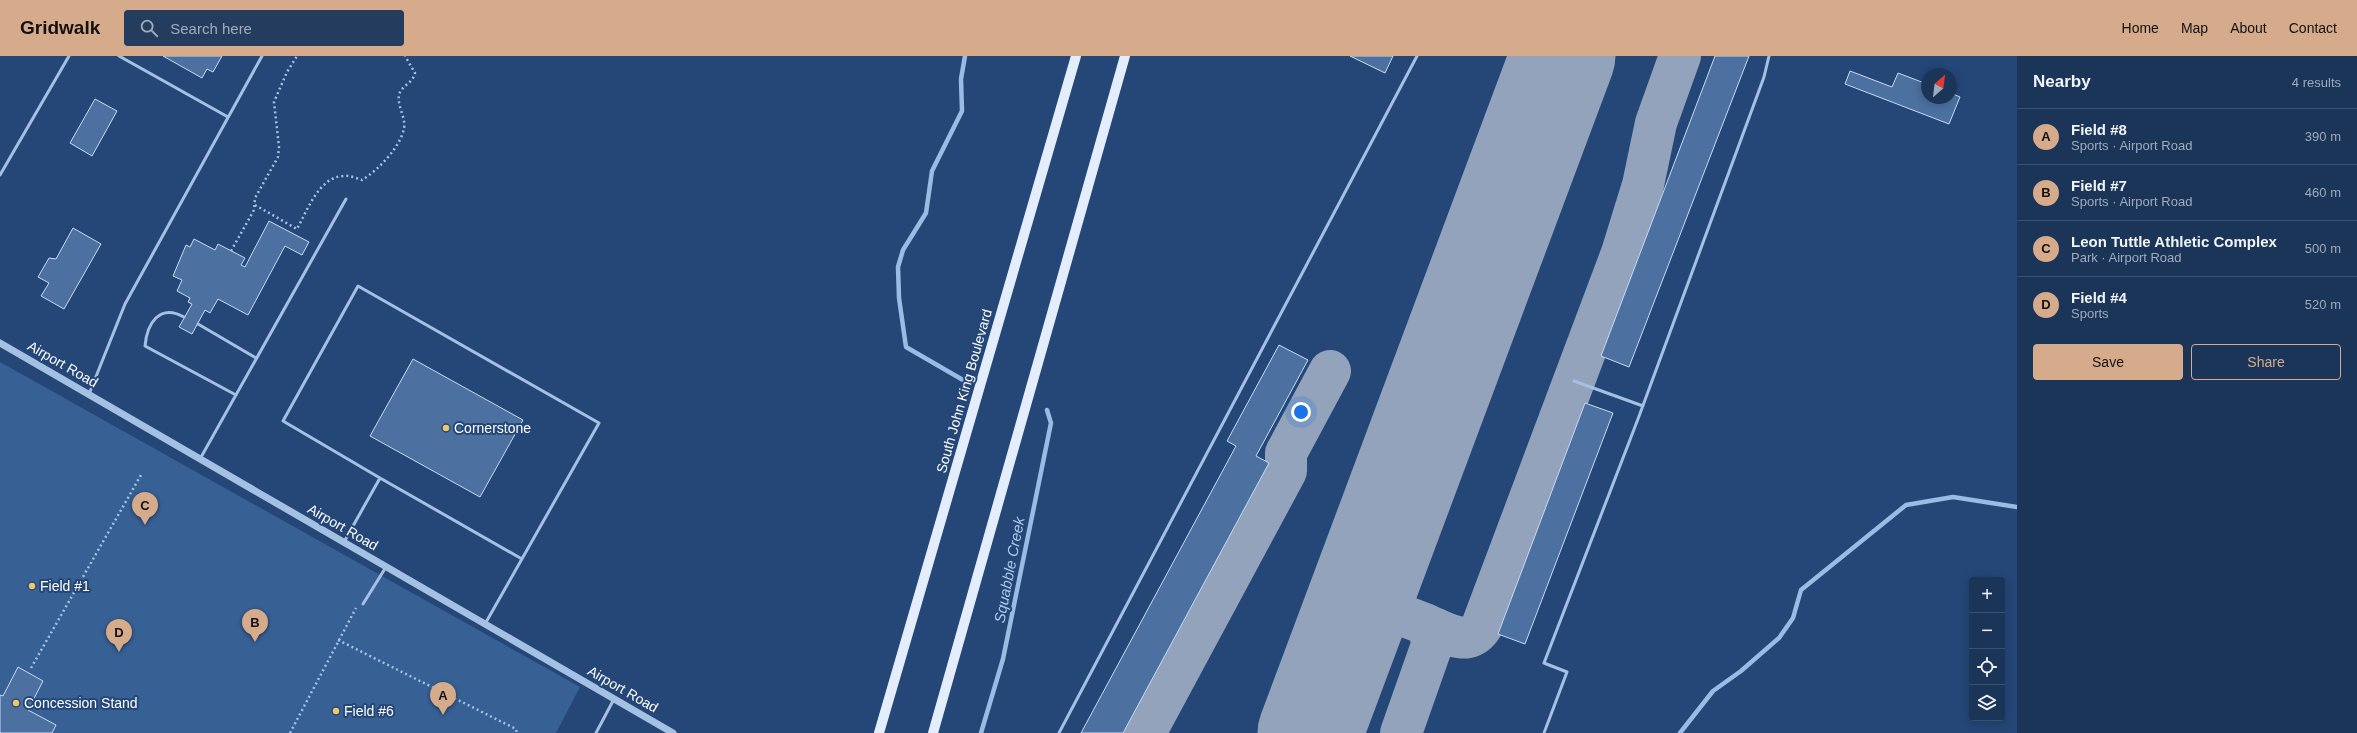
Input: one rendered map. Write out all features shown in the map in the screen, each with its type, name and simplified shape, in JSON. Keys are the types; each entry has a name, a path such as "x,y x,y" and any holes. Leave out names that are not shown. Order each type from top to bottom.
{"main road":[{"name":"South John King Boulevard","path":"879,733 1076,56"},
{"path":"933,733 1125,56"}],"street":[{"name":"Airport Road","path":"0,343 673,733"}],"lane":[{"path":"0,175 69,56"},
{"path":"119,56 228,117"},
{"path":"89,394 124,304 262,56"},
{"path":"1059,733 1417,56"},
{"path":"1544,733 1567,672 1544,663 1643,406 1764,77 1768,56"},
{"path":"200,459 346,199"},
{"path":"486,624 599,423 358,286 283,421 522,559"},
{"path":"184,317 166,313 153,319 146,330 145,346 236,395"},
{"path":"198,324 256,358"},
{"path":"1574,381 1643,406"},
{"path":"344,542 380,478"},
{"path":"361,604 386,567"},
{"path":"596,733 614,699"}],"path":[{"path":"231,251 254,210 255,198 278,157 279,147 274,102 287,72 297,56"},
{"path":"255,205 297,229 324,184 334,177 344,176 362,180 370,175 395,148 404,128 399,97 400,92 414,79 415,73 405,56"},
{"path":"32,668 141,475"},
{"path":"290,733 338,640 361,604"},
{"path":"338,640 516,729 517,733"}],"shaded area":[{"path":"0,362 580,687 556,733 0,733"}],"building":[{"path":"163,56 222,56 213,72 207,69 202,78"},
{"path":"1350,56 1393,56 1385,73"},
{"path":"1715,56 1749,56 1629,367 1601,356"},
{"path":"1850,71 1892,87 1898,73 1921,82 1921,104 1957,104 1957,96 1960,97 1949,124 1845,84"},
{"path":"95,99 117,111 92,156 70,143"},
{"path":"269,221 309,242 302,255 285,246 248,315 218,299 210,313 205,310 192,334 179,327 192,304 188,302 190,298 177,291 182,280 173,276 186,245 190,247 194,239 215,250 218,244 245,258 241,265 245,267"},
{"path":"73,228 101,244 64,309 41,296 49,283 38,277 49,258 56,259"},
{"path":"1279,345 1308,360 1256,456 1269,463 1123,733 1081,733 1236,446 1227,441"},
{"name":"Cornerstone","path":"413,359 523,420 480,497 370,436"},
{"path":"1585,403 1613,413 1525,644 1498,634"},
{"name":"Concession Stand","path":"18,667 43,681 28,710 56,725 52,733 0,733 0,695 3,696"}],"waterway":[{"name":"Squabble Creek","path":"963,380 906,347 899,298 898,267 903,250 926,213 932,171 962,111 961,79 965,56"},
{"name":"Squabble Creek","path":"981,733 1003,659 1051,423 1047,410"},
{"path":"1680,733 1713,691 1741,671 1779,638 1793,618 1801,590 1906,505 1953,497 2017,507"}],"taxiway":[{"path":"1425,624 1455,637 1463,638 1470,637 1482,626 1622,253 1643,185 1656,123 1680,56"},
{"path":"1145,733 1286,471 1286,453 1330,371"},
{"path":"1360,599 1425,624 1430,631 1432,645 1401,733"}],"runway":[{"path":"1310,733 1563,56"}],"place":[{"name":"Cornerstone","path":"446,428"},
{"name":"Leon Tuttle Athletic Complex","path":"145,525"},
{"name":"Field #1","path":"32,586"},
{"name":"Field #7","path":"255,642"},
{"name":"Field #4","path":"119,652"},
{"name":"Concession Stand","path":"16,703"},
{"name":"Field #6","path":"336,711"},
{"name":"Field #8","path":"443,715"}]}
